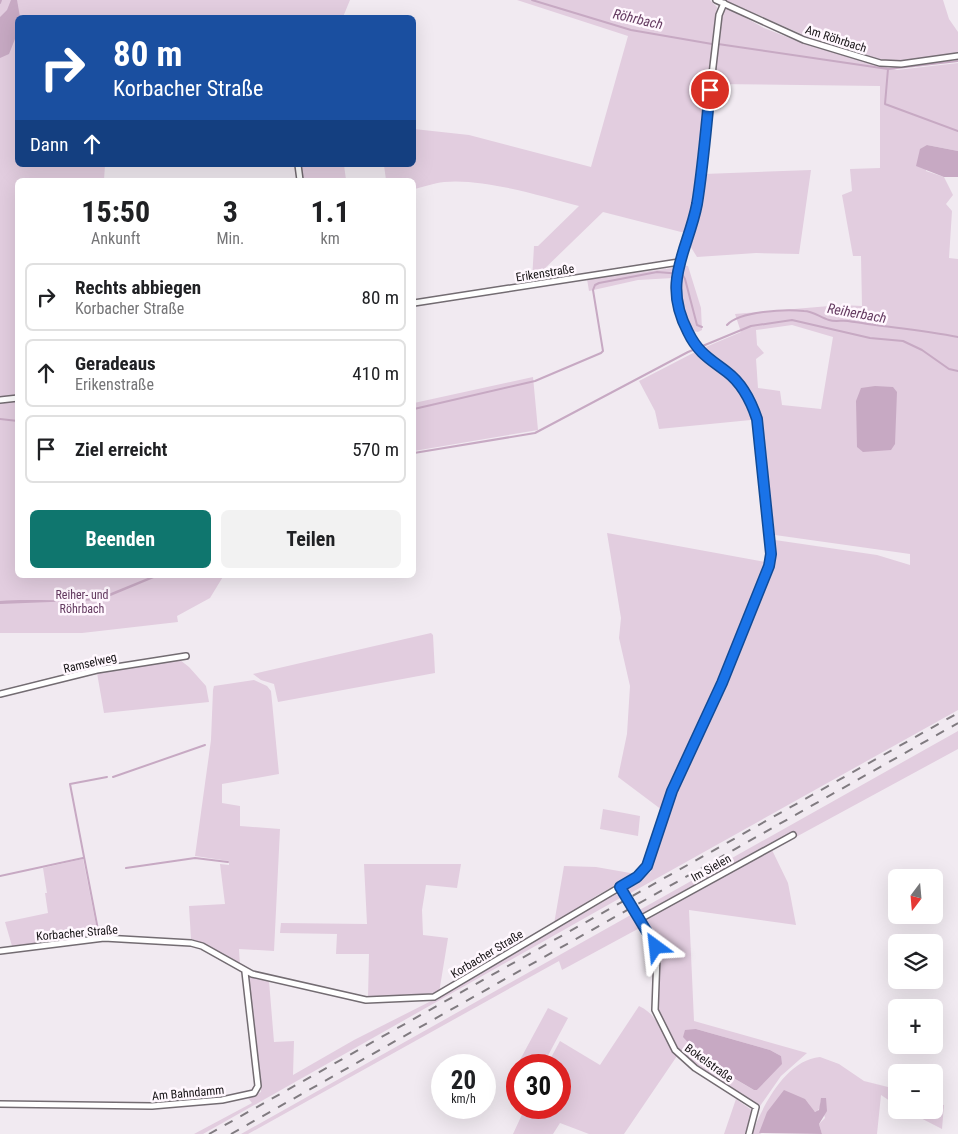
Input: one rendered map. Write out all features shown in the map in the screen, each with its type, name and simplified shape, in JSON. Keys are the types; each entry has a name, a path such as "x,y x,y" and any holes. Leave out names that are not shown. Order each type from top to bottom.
{"street":[{"name":"Am Röhrbach","path":"716,0 804,40 880,63 901,64 958,56"},
{"path":"679,262 697,203 719,15 724,3"},
{"name":"Korbacher Straße","path":"0,952 104,938 191,943 202,946 245,972 366,1000 434,997 637,877 647,866 672,791 722,683 770,561 770,533 757,419 752,404 733,377 706,358 687,331 681,314 676,278 679,262"},
{"name":"Erikenstraße","path":"416,303 679,262"},
{"path":"0,400 15,398"},
{"name":"Ramselweg","path":"0,694 97,670 186,656"},
{"name":"Im Sielen","path":"640,920 793,834"},
{"name":"Bokelstraße","path":"620,887 656,947 655,1010 659,1020 680,1055 756,1107 749,1134"},
{"name":"Am Bahndamm","path":"0,1104 147,1106 222,1100 254,1093 258,1086 245,972"}],"green space":[{"name":"Reiher- und Röhrbach","path":"0,0 350,0 344,15 15,15 15,167 105,167 104,178 15,178 15,578 222,578 210,598 177,616 178,622 82,633 0,633"},
{"path":"517,0 710,0 717,7 693,203 685,233 603,212 538,275 538,279 532,280 534,246 538,246 579,206 494,185 459,181 432,184 416,188 416,178 386,178 384,167 416,167 416,129 469,135 591,167 628,36"},
{"path":"724,0 943,0 949,19 958,32 958,54 901,61 880,60 806,36"},
{"path":"728,8 764,28 805,44 897,70 958,63 958,151 927,145 926,171 944,177 953,195 946,204 952,211 949,258 958,259 958,710 627,895 626,887 651,872 679,783 726,683 775,561 775,540 877,555 910,565 910,554 775,535 761,419 659,429 655,411 639,381 697,351 718,369 720,365 701,349 741,332 735,314 841,305 862,306 861,256 853,256 842,195 852,191 850,169 880,168 880,86 714,84 722,13","holes":["792,325 833,337 821,409 782,405 780,391 758,388 756,359 764,353 757,345 756,330"]},
{"path":"301,167 344,167 346,178 303,178"},
{"path":"811,170 799,254 756,253 697,257 689,244 700,206 704,174"},
{"path":"681,265 688,266 701,308 702,330 698,332 693,331 686,315 680,282"},
{"path":"673,268 673,278 638,280 589,291 587,279"},
{"path":"533,377 538,430 416,451 416,403"},
{"path":"607,533 765,562 736,640 679,765 662,810 618,777 627,734 630,686 619,638 621,618"},
{"path":"431,633 433,635 435,673 278,702 274,684 261,680 253,674"},
{"path":"180,660 206,686 209,702 104,713 97,673"},
{"path":"254,680 267,686 271,691 279,774 222,784 222,803 240,806 240,826 280,829 274,951 239,949 240,967 203,943 191,939 189,906 225,904 220,864 229,865 229,861 195,856 211,740 214,686"},
{"path":"958,731 958,749 772,850 788,883 796,925 689,910 694,1021 807,1053 781,1076 760,1106 710,1076 677,1048 658,1010 660,959 657,942 647,924 562,970 559,961 248,1134 241,1134","holes":["696,1029 770,1050 781,1056 757,1090 754,1090 728,1075 690,1044"]},
{"path":"603,809 640,816 638,836 600,829"},
{"path":"83,859 98,935 12,946 5,922 48,913 43,868"},
{"path":"364,864 461,864 457,888 426,885 422,910 423,935 448,938 439,993 368,997 369,954 336,954 337,934 280,933 281,923 367,924"},
{"path":"564,866 596,867 636,874 596,896 554,924"},
{"path":"614,893 622,897 203,1134 194,1134 252,1103 248,1098 261,1092 247,976 269,981 274,1042 294,1041 293,1075 354,1040 445,994"},
{"path":"639,1006 647,1011 657,1022 677,1056 624,1134 589,1134 560,1123 553,1134 513,1134 520,1119 571,1119 571,1054 553,1054 560,1041 600,1065"},
{"path":"548,1008 568,1018 549,1054 523,1054"},
{"path":"820,1057 839,1064 864,1081 888,1087 888,1100 881,1095 877,1134 822,1134 819,1124 825,1118 820,1100 820,1107 817,1112 812,1111 808,1103 760,1134 752,1134 762,1110 777,1086 786,1075 808,1060"},
{"path":"736,1099 753,1111 745,1134 724,1134"},
{"path":"923,1119 943,1119 942,1129"}],"shaded area":[{"path":"11,0 17,0 20,15 15,15 15,39 9,54 0,58 0,17 7,10"},
{"path":"927,145 958,151 958,177 944,177 916,166 920,149"},
{"path":"875,386 893,387 897,392 895,444 891,450 863,452 857,447 856,401 861,388"},
{"path":"148,578 154,578 101,600 0,604 0,601 70,600 101,597"},
{"path":"696,1029 770,1050 781,1056 782,1064 757,1090 754,1090 707,1060 683,1037 685,1030"},
{"path":"784,1090 805,1099 815,1112 819,1110 821,1098 826,1098 827,1111 819,1124 822,1134 759,1133 767,1112"}],"waterway":[{"name":"Röhrbach","path":"532,0 631,30 712,44"},
{"name":"Röhrbach","path":"718,44 888,69 958,61"},
{"name":"Röhrbach","path":"888,69 885,104 958,131"},
{"path":"416,409 535,381 601,353 603,351 593,290 595,285 599,283 657,272 682,274 697,325 702,327"},
{"name":"Reiherbach","path":"727,325 733,320 752,314 796,310 811,312 831,321 848,321 958,337"},
{"path":"416,453 535,433 688,352 751,326 792,320 870,338 903,341 922,350 949,369 958,371"},
{"path":"0,419 15,421"},
{"path":"113,777 205,745"},
{"path":"99,935 70,784 107,777"},
{"path":"0,876 83,858"},
{"path":"126,868 195,858 228,862"}],"railway":[{"path":"209,1134 958,713"},
{"path":"231,1134 958,723"}],"route":[{"path":"656,947 620,887 637,877 647,866 672,791 722,683 769,566 771,554 757,419 752,404 743,388 733,377 706,358 696,345 687,331 678,301 677,268 697,203 710,90"}]}
